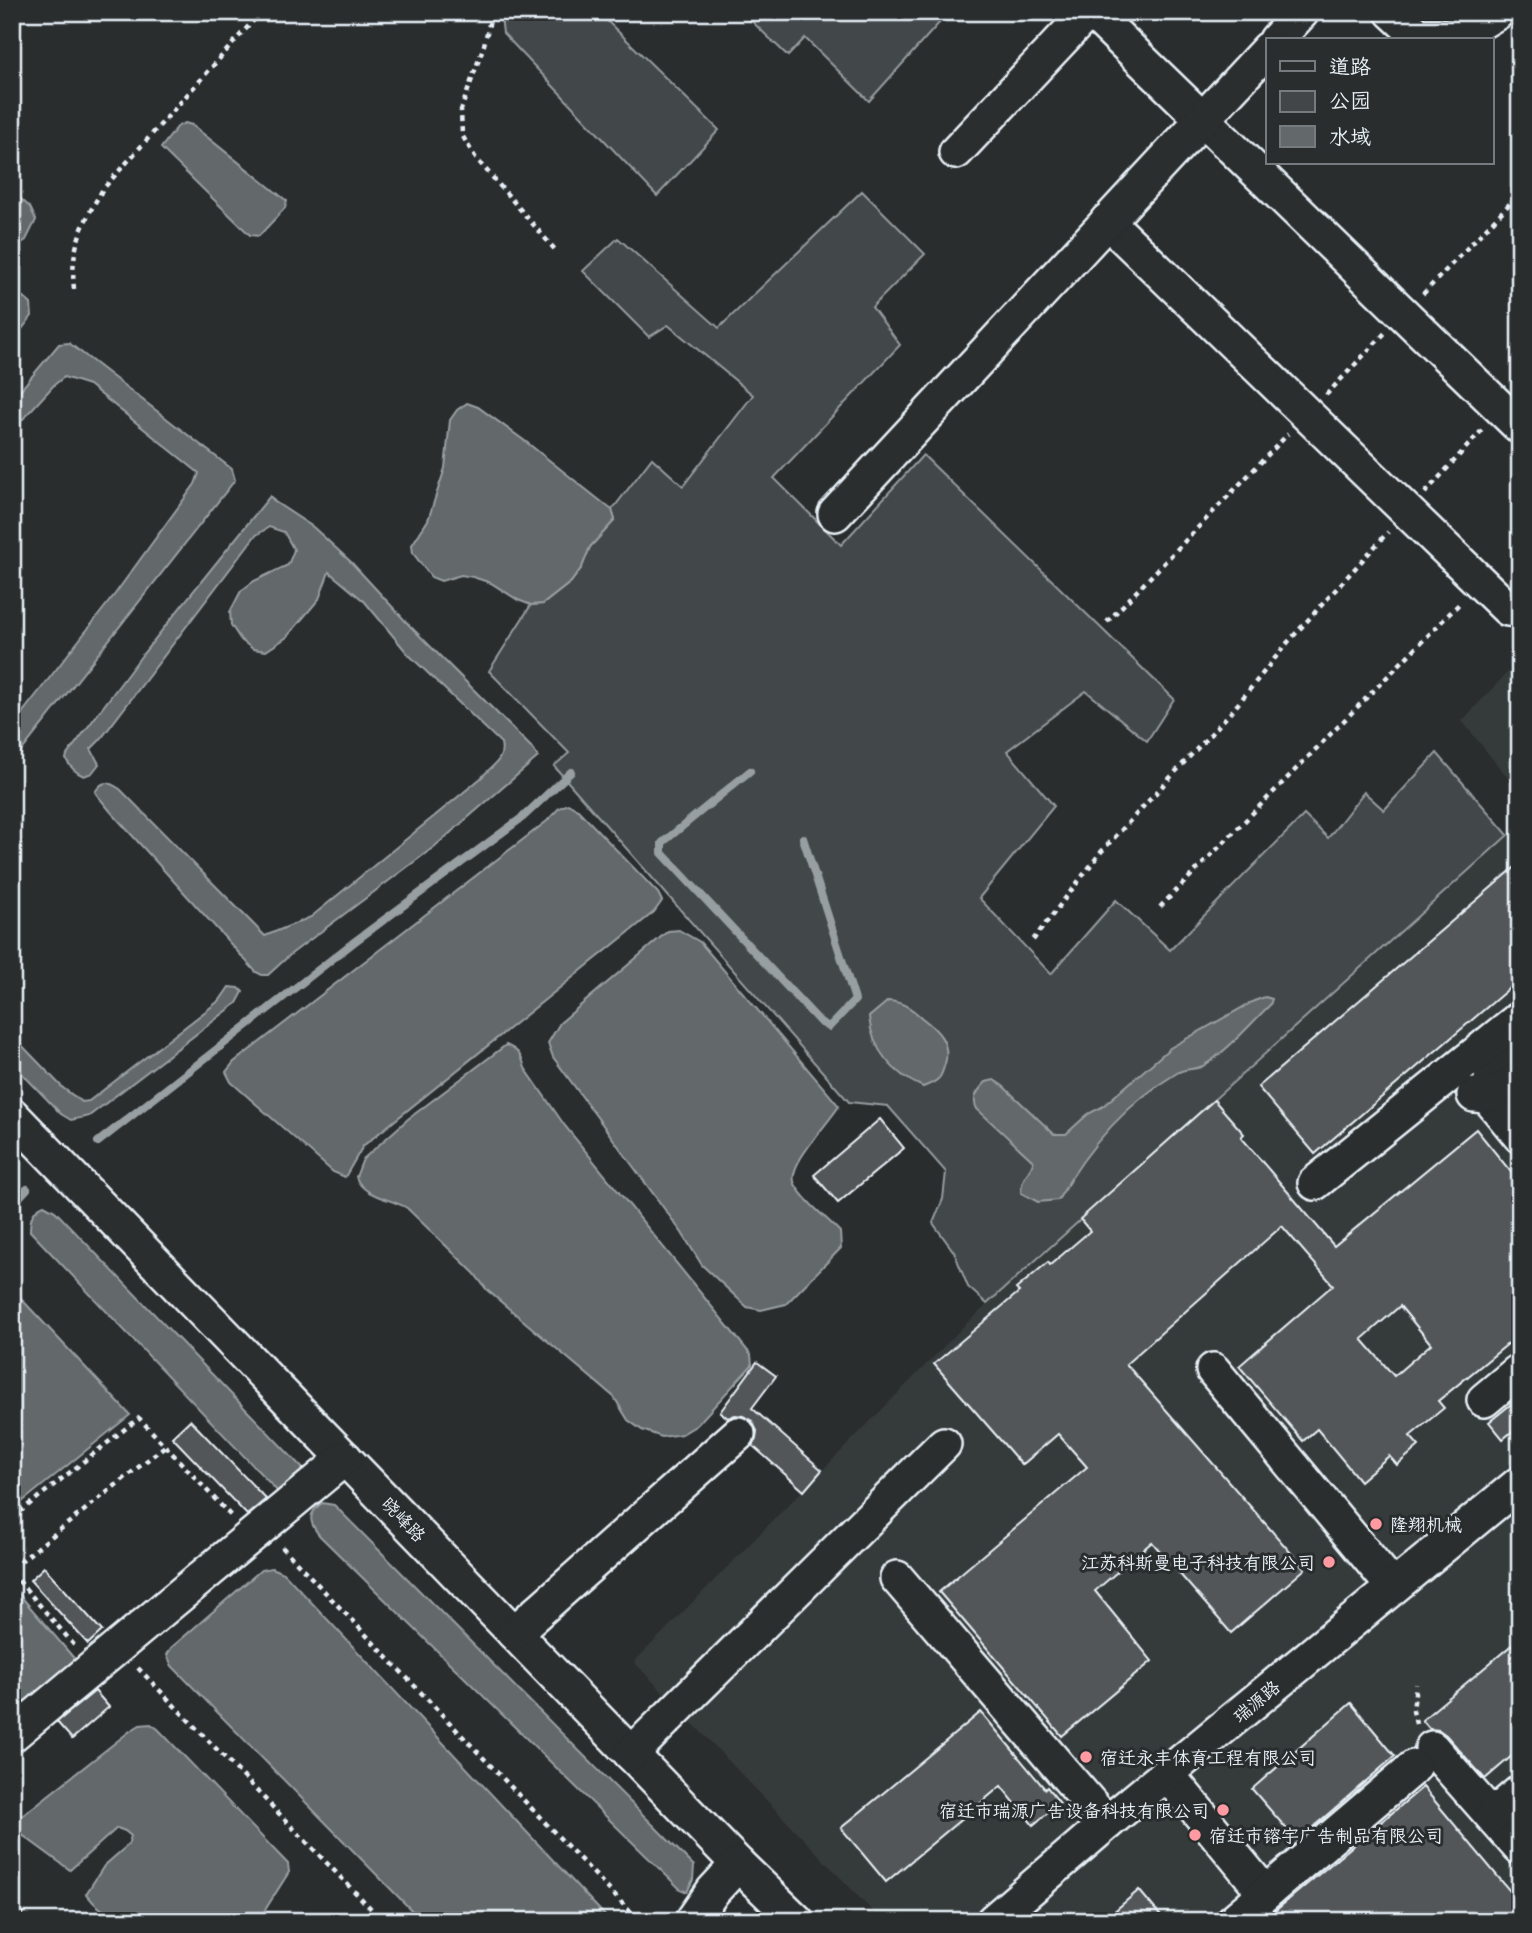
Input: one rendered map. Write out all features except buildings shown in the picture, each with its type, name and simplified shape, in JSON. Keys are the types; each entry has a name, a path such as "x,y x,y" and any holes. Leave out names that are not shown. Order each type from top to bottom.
{"street":[{"path":"956,152 1090,12 1203,118 1511,419"},
{"path":"1278,38 1302,12"},
{"path":"1392,12 1418,36 1458,36 1498,12"},
{"path":"835,514 1266,51"},
{"path":"1107,221 1508,609 1520,610"},
{"path":"1315,1183 1509,1027"},
{"path":"1488,1097 1509,1027"},
{"path":"1433,1089 1488,1097 1520,1077"},
{"path":"1488,1097 1520,1136"},
{"name":"晓峰路","path":"12,1115 738,1864 797,1921"},
{"path":"1213,1370 1393,1587"},
{"path":"1484,1400 1520,1370"},
{"path":"514,1633 738,1434"},
{"path":"631,1754 944,1444"},
{"path":"12,1735 345,1458"},
{"name":"瑞源路","path":"993,1921 1107,1823 1520,1483"},
{"path":"897,1578 1107,1823"},
{"path":"1233,1921 1423,1757 1492,1816 1520,1849"},
{"path":"1167,1774 1265,1893"},
{"path":"1492,1816 1520,1792"},
{"path":"692,1921 713,1891 738,1864"}],"path":[{"path":"74,289 72,265 77,240 103,189 261,12"},
{"path":"492,12 484,45 461,110 462,135 475,157 557,252"},
{"path":"1033,940 1101,852 1233,710 1288,642 1408,512 1511,419"},
{"path":"1160,907 1481,583"},
{"path":"12,1518 139,1418 257,1532 639,1921"},
{"path":"165,1446 12,1570 383,1921"},
{"path":"1416,1684 1413,1711 1423,1757"},
{"path":"12,1904 29,1921"}],"shaded area":[{"path":"1520,659 1520,793 1462,721"},
{"path":"1520,824 1520,1921 882,1921 634,1662 967,1323"}],"green space":[{"path":"503,12 598,12 719,130 657,196 503,33"},
{"path":"742,12 949,12 869,101 805,38 788,56"},
{"path":"862,191 925,254 872,307 900,345 774,478 841,545 923,455 1174,699 1147,741 1086,691 1007,751 1054,806 979,898 1051,974 1116,900 1170,950 1304,815 1328,838 1364,792 1384,810 1437,753 1508,835 987,1304 968,1287 954,1252 933,1223 943,1199 946,1172 888,1106 849,1102 554,766 569,753 489,671 531,605 543,604 571,582 582,567 590,547 615,520 612,510 652,458 683,486 753,395 668,325 649,337 583,271 618,238 719,328"}],"water":[{"path":"185,123 192,125 287,201 285,208 259,236 250,235 161,148 178,126"},
{"path":"12,191 30,207 36,220 26,240 17,246 12,244"},
{"path":"12,287 31,304 32,316 12,342"},
{"path":"69,343 232,469 235,480 12,763 12,726 115,594 195,484 199,473 89,385 64,377 12,431 12,400 59,344"},
{"path":"467,403 478,407 525,441 612,510 615,520 590,547 582,567 571,582 543,604 531,605 518,600 491,583 473,577 461,575 441,581 431,577 413,553 412,545 428,520 445,468 450,420 457,410"},
{"path":"270,496 313,527 351,562 538,757 434,847 291,954 268,975 262,975 256,972 111,812 95,792 101,785 109,783 120,789 265,936 311,917 481,778 497,762 502,749 501,743 408,654 365,602 329,572 319,599 287,637 266,651 253,649 241,640 231,625 230,612 241,591 254,581 288,565 294,550 284,532 269,527 255,536 91,749 99,764 92,773 84,776 71,767 66,759 67,755 142,655"},
{"path":"568,804 578,810 658,893 662,901 654,912 363,1146 345,1177 333,1172 231,1082 226,1072 234,1062 547,821 559,808"},
{"path":"679,930 700,942 839,1106 802,1156 794,1176 795,1184 804,1197 840,1232 841,1248 786,1304 761,1310 747,1307 702,1265 682,1233 553,1057 548,1043 560,1023 668,931"},
{"path":"229,987 239,988 243,992 237,1003 89,1116 71,1120 61,1114 12,1063 12,1035 63,1088 82,1102 89,1101 220,1000"},
{"path":"1265,997 1272,999 1270,1005 1221,1053 1203,1066 1177,1073 1124,1113 1082,1162 1058,1200 1038,1202 1021,1193 1023,1181 1033,1161 977,1109 975,1098 986,1082 994,1080 1003,1086 1054,1134 1066,1134 1088,1114 1102,1107 1170,1048"},
{"path":"888,1001 910,1008 933,1027 945,1043 945,1064 940,1076 933,1083 923,1087 912,1082 894,1068 879,1050 869,1017"},
{"path":"506,1045 519,1054 525,1068 565,1126 751,1355 752,1365 697,1425 682,1434 662,1437 642,1430 628,1420 614,1397 487,1290 474,1273 407,1208 371,1193 356,1177 363,1159 408,1119"},
{"path":"44,1205 55,1211 310,1476 281,1495 30,1231 32,1215"},
{"path":"12,1289 130,1415 12,1510"},
{"path":"322,1503 334,1505 694,1866 693,1880 687,1892 680,1889 320,1536 311,1519"},
{"path":"272,1568 284,1573 610,1921 422,1921 172,1666 167,1655 171,1648 261,1570"},
{"path":"12,1586 78,1663 12,1721"},
{"path":"151,1724 288,1864 289,1872 258,1921 116,1921 86,1894 104,1866 128,1845 131,1836 117,1828 70,1870 21,1834 16,1826 18,1819 130,1731 140,1725"}],"waterway":[{"path":"750,771 662,843 662,853 820,1022 829,1027 855,1000 803,838"},
{"path":"98,1142 354,942 523,817 571,772"},
{"path":"12,1205 27,1189"}],"place":[{"name":"隆翔机械","path":"1376,1524"},
{"name":"江苏科斯曼电子科技有限公司","path":"1329,1562"},
{"name":"宿迁永丰体育工程有限公司","path":"1086,1757"},
{"name":"宿迁市瑞源广告设备科技有限公司","path":"1223,1810"},
{"name":"宿迁市镕宇广告制品有限公司","path":"1195,1835"}]}
